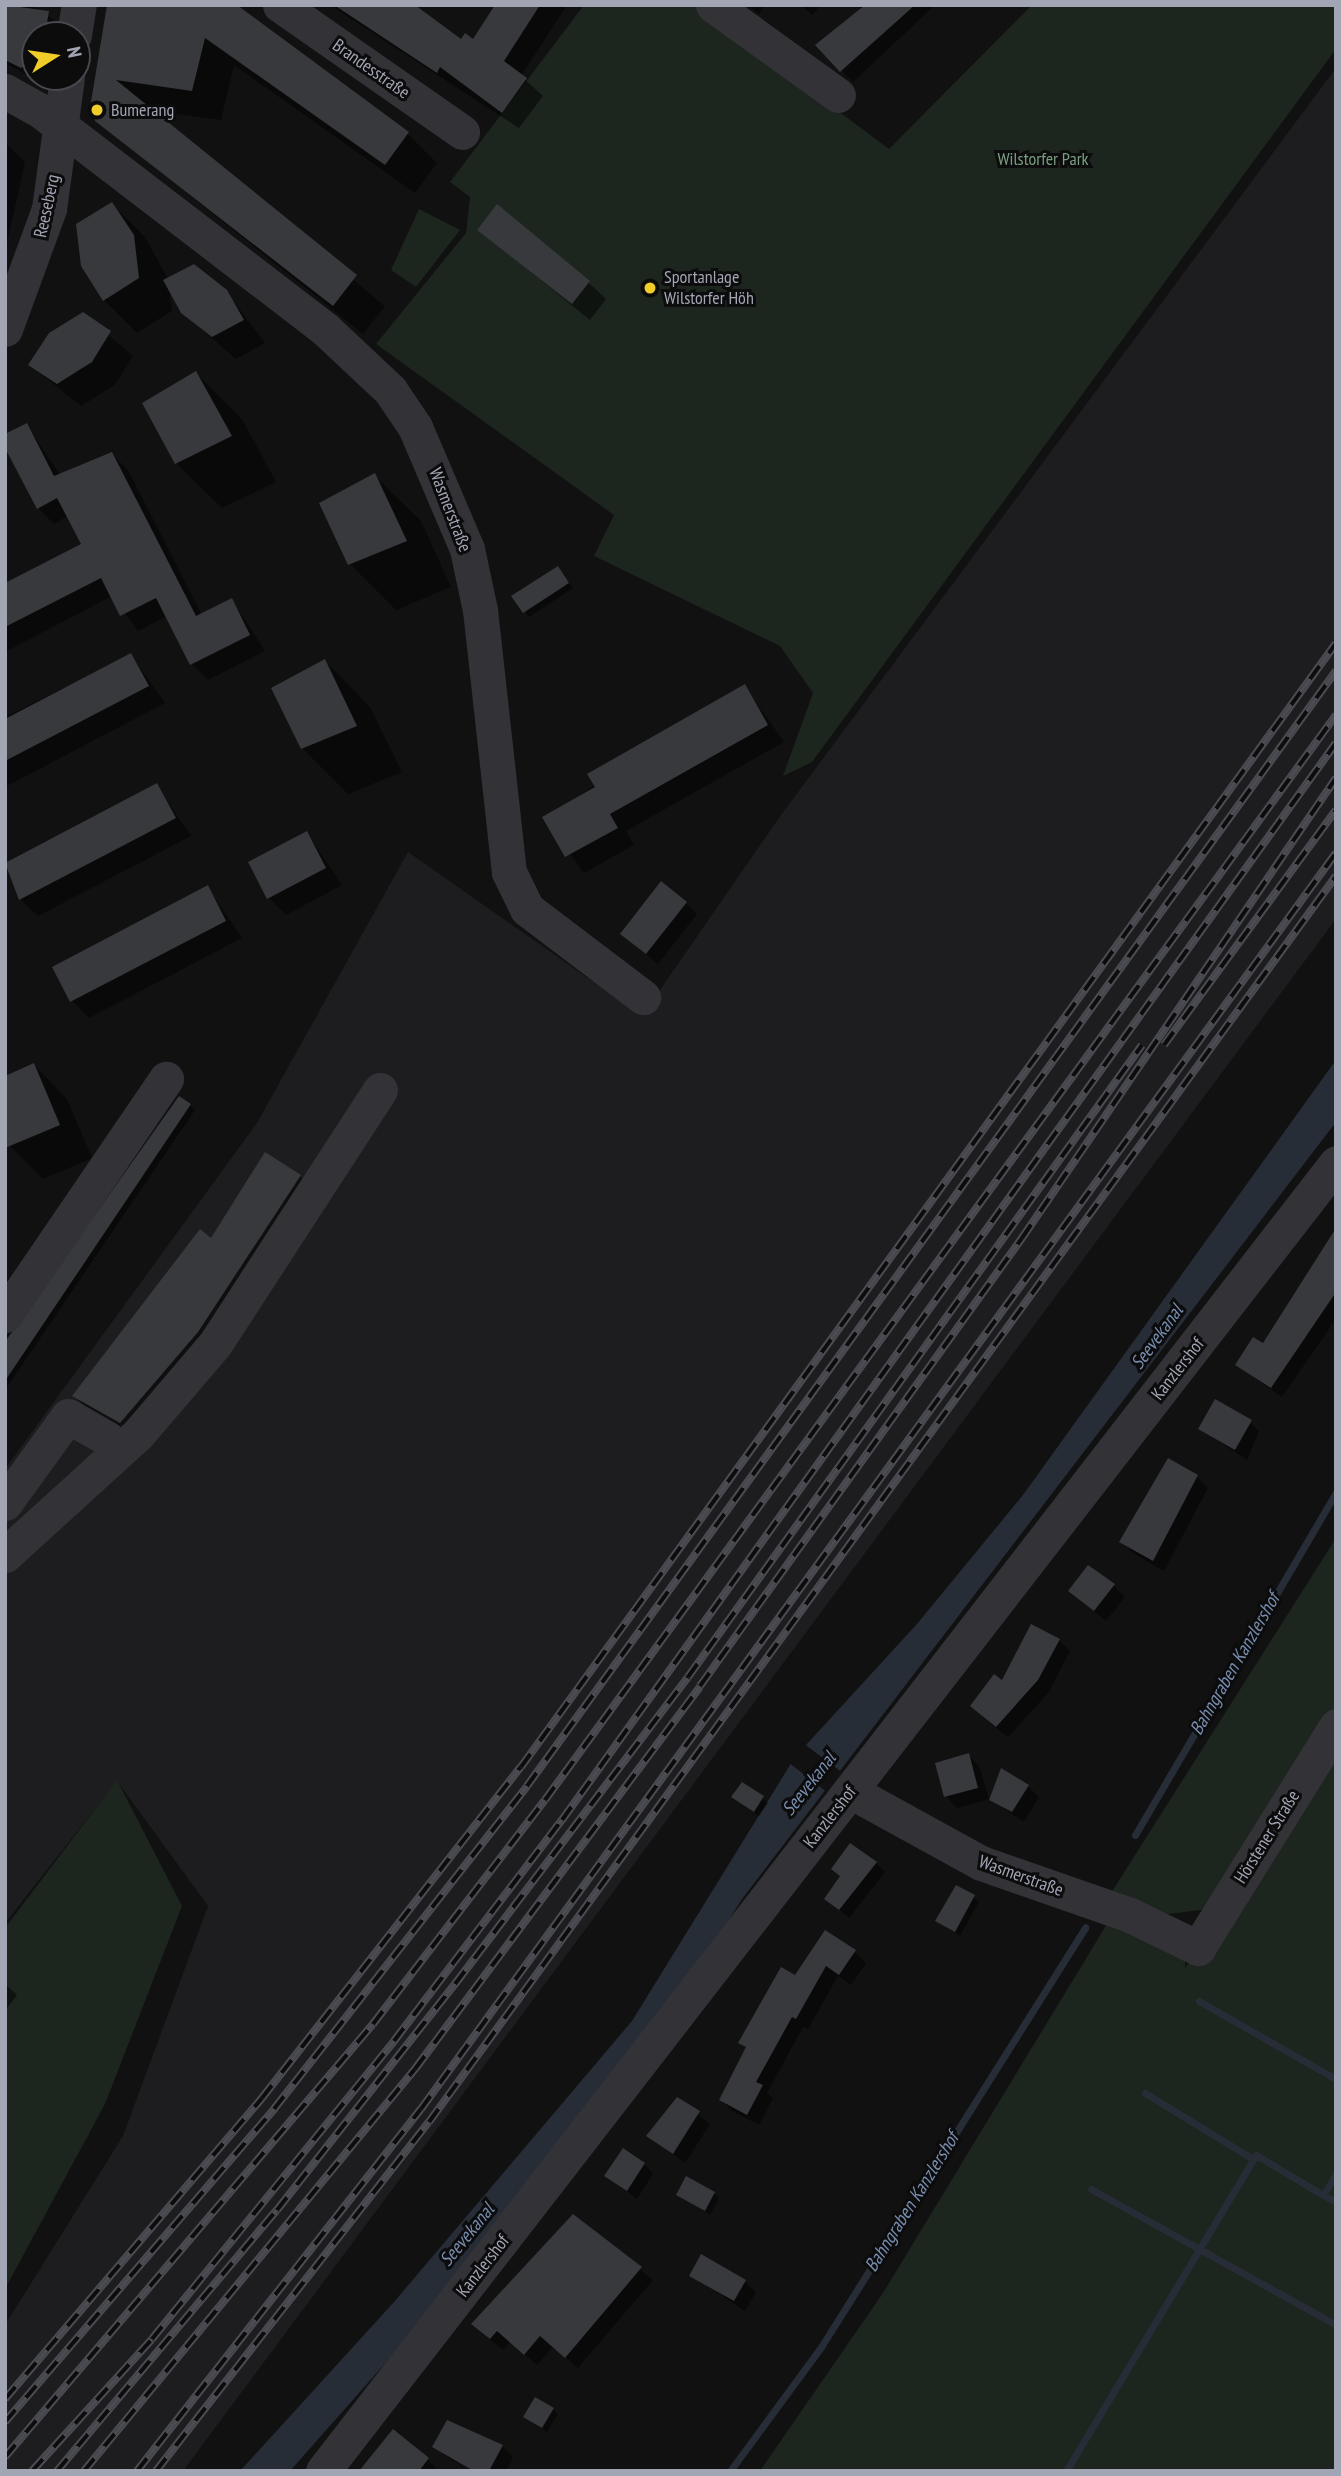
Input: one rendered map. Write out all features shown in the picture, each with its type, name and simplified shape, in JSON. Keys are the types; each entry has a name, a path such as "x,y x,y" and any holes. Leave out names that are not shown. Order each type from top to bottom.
{"street":[{"name":"Brandesstraße","path":"280,5 462,132"},
{"path":"713,5 838,95"},
{"name":"Wasmerstraße","path":"5,91 61,128 324,328 390,390 415,427 467,549 475,586 509,872 527,909 643,997"},
{"name":"Reeseberg","path":"5,329 43,231 65,91"},
{"path":"5,1315 166,1079"},
{"path":"5,1555 138,1434 215,1344 380,1090"},
{"name":"Kanzlershof","path":"323,2471 1336,1163"},
{"path":"5,1503 68,1416 108,1439"},
{"name":"Hörstener Straße","path":"1198,1948 1336,1727"},
{"name":"Wasmerstraße","path":"850,1791 981,1863 1130,1915 1198,1948"}],"shaded area":[{"path":"1336,68 1336,919 183,2471 5,2471 5,2325 123,2136 208,1906 117,1781 5,1923 5,1469 257,1123 408,852 642,1016 781,815"}],"green space":[{"name":"Wilstorfer Park","path":"584,5 696,5 889,149 1032,5 1336,5 1336,49 812,762 783,776 813,693 780,646 594,556 614,515 376,344 466,233 470,197 450,182"},
{"path":"419,209 460,230 416,287 391,270"},
{"path":"1336,1538 1336,1707 1208,1909 1161,1915 1111,1893"},
{"path":"1336,1737 1336,2471 760,2471 883,2293 1110,1919 1185,1960 1185,1968"},
{"path":"117,1780 182,1906 105,2104 5,2289 5,1928"}],"water":[{"name":"Seevekanal","path":"1336,1060 1336,1122 742,1899 691,1980 389,2359 290,2471 240,2471 394,2302 632,2021 795,1757 917,1624 1023,1495"}],"pier":[{"path":"803,1743 843,1773 828,1793 788,1762"}],"building":[{"path":"5,5 49,11 47,21 21,21 21,68 5,60"},
{"path":"107,5 237,5 409,132 385,165 205,38 192,91 116,80 357,275 333,306 95,121 90,108"},
{"path":"334,5 415,5 461,39 465,33 473,39 495,5 540,5 504,61 527,78 502,113 440,67 437,73"},
{"path":"865,5 915,5 840,72 815,45"},
{"path":"112,202 134,235 139,278 103,301 81,266 76,224"},
{"path":"497,204 590,281 572,304 477,230"},
{"path":"194,264 227,290 244,320 212,337 181,313 163,280"},
{"path":"83,312 111,331 92,362 57,384 28,365 49,333"},
{"path":"196,371 232,436 175,464 142,403"},
{"path":"27,423 54,476 112,452 196,616 232,598 250,635 190,665 156,598 120,616 101,578 5,627 5,583 81,544 57,498 37,509 5,448 5,434"},
{"path":"375,473 407,541 348,565 319,503"},
{"path":"558,566 569,583 523,613 511,596"},
{"path":"131,653 149,686 5,761 5,719"},
{"path":"325,659 357,726 301,749 271,688"},
{"path":"745,684 768,725 610,814 618,828 565,857 542,817 595,787 587,774"},
{"path":"157,783 176,818 19,900 5,863"},
{"path":"307,831 326,868 267,899 248,862"},
{"path":"661,881 687,902 646,954 620,934"},
{"path":"208,885 226,921 70,1002 52,967"},
{"path":"34,1063 60,1125 5,1148 5,1076"},
{"path":"179,1096 191,1104 5,1381 5,1342"},
{"path":"265,1152 301,1175 198,1332 120,1423 72,1396 200,1229 211,1238"},
{"path":"1336,1228 1336,1292 1271,1388 1235,1365 1253,1337 1263,1343"},
{"path":"1215,1399 1252,1420 1235,1450 1198,1429"},
{"path":"1168,1458 1198,1475 1153,1561 1119,1542"},
{"path":"1088,1565 1115,1584 1094,1611 1068,1591"},
{"path":"1031,1624 1060,1639 1038,1680 996,1727 970,1706 994,1674 1002,1680"},
{"path":"969,1753 978,1788 944,1797 935,1763"},
{"path":"1001,1768 1029,1785 1012,1812 989,1800"},
{"path":"742,1782 764,1796 754,1812 731,1797"},
{"path":"850,1843 877,1862 839,1910 824,1899 840,1876 831,1869"},
{"path":"956,1885 975,1895 955,1932 935,1921"},
{"path":"825,1930 856,1950 839,1975 826,1966 796,2019 792,2017 756,2082 763,2085 747,2115 719,2100 746,2047 738,2043 781,1967 795,1975"},
{"path":"677,2097 700,2111 673,2154 646,2136"},
{"path":"623,2148 645,2163 627,2191 604,2176"},
{"path":"686,2176 715,2192 705,2211 676,2195"},
{"path":"573,2214 642,2267 565,2358 540,2336 524,2355 497,2331 490,2339 471,2324"},
{"path":"701,2254 746,2280 734,2301 689,2276"},
{"path":"535,2397 554,2408 542,2428 523,2417"},
{"path":"447,2420 503,2445 489,2471 474,2471 432,2447"},
{"path":"393,2429 429,2458 419,2471 359,2471"}],"waterway":[{"name":"Bahngraben Kanzlershof","path":"1135,1835 1336,1493"},
{"name":"Bahngraben Kanzlershof","path":"730,2471 821,2347 1085,1927"},
{"path":"1199,2001 1336,2079"},
{"path":"1145,2093 1253,2159"},
{"path":"1066,2471 1256,2155 1323,2195 1336,2174"},
{"path":"1091,2189 1336,2325"},
{"path":"1323,2195 1336,2202"}],"railway":[{"path":"5,2399 262,2098 521,1767 1336,643"},
{"path":"5,2422 274,2109 527,1786 1336,671"},
{"path":"5,2457 373,2024 545,1800 1336,715"},
{"path":"32,2471 152,2339 394,2041 562,1820 1336,743"},
{"path":"84,2471 415,2069 700,1686 1022,1238 1336,778"},
{"path":"1164,1045 1336,810"},
{"path":"137,2471 421,2109 1336,853"},
{"path":"156,2471 429,2122 1336,876"},
{"path":"57,2471 277,2210 455,1984 688,1677 1142,1045"}],"place":[{"name":"Bumerang","path":"97,110"},
{"name":"Sportanlage Wilstorfer Höh","path":"650,288"}]}
